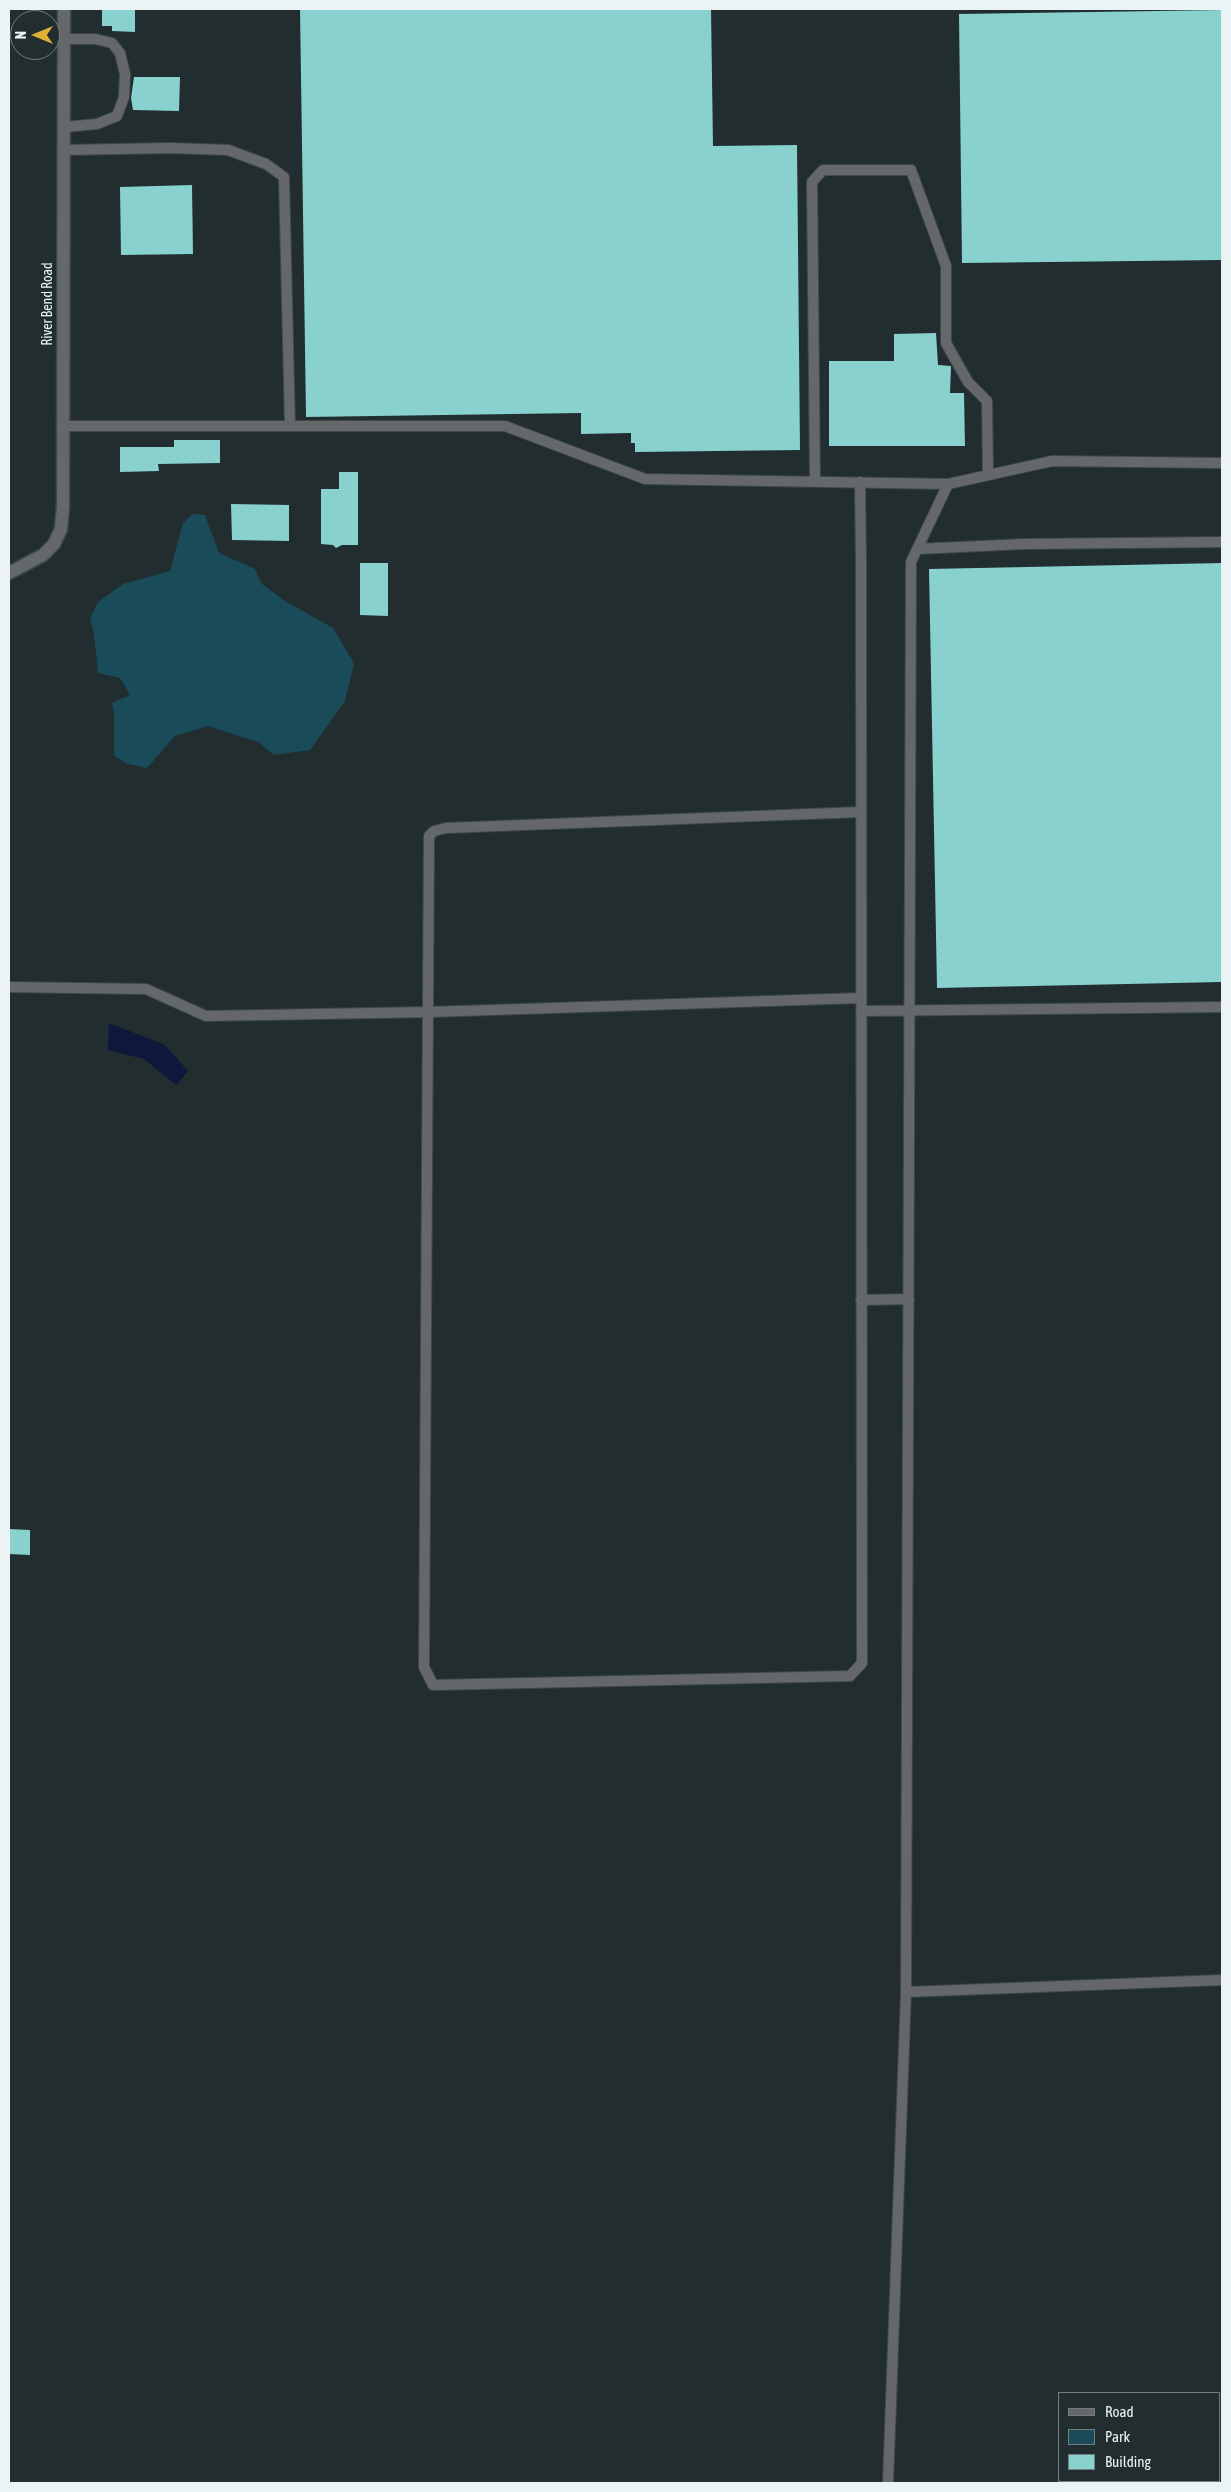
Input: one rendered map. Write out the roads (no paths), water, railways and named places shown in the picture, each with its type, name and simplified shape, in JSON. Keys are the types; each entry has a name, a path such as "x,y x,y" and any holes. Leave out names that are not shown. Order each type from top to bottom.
{"street":[{"name":"River Bend Road","path":"9,573 43,555 54,544 61,529 64,9"}],"lane":[{"path":"64,39 96,40 112,43 120,54 125,74 124,97 117,116 97,124 64,127"},
{"path":"63,150 170,148 228,150 266,164 284,177 290,426"},
{"path":"815,482 812,182 823,170 911,170 946,266 946,343 968,382 987,401 988,475"},
{"path":"62,426 506,426 645,479 948,484 1052,461 1222,463"},
{"path":"860,482 861,812 862,1662 850,1676 433,1685 424,1667 430,836 434,831 446,828 861,812"},
{"path":"888,2483 906,1992 910,1299 911,562 948,484"},
{"path":"917,549 1024,544 1222,542"},
{"path":"9,987 146,989 206,1016 428,1012 861,998"},
{"path":"861,1011 1222,1007"},
{"path":"861,1300 910,1299"},
{"path":"906,1992 1222,1980"}]}
